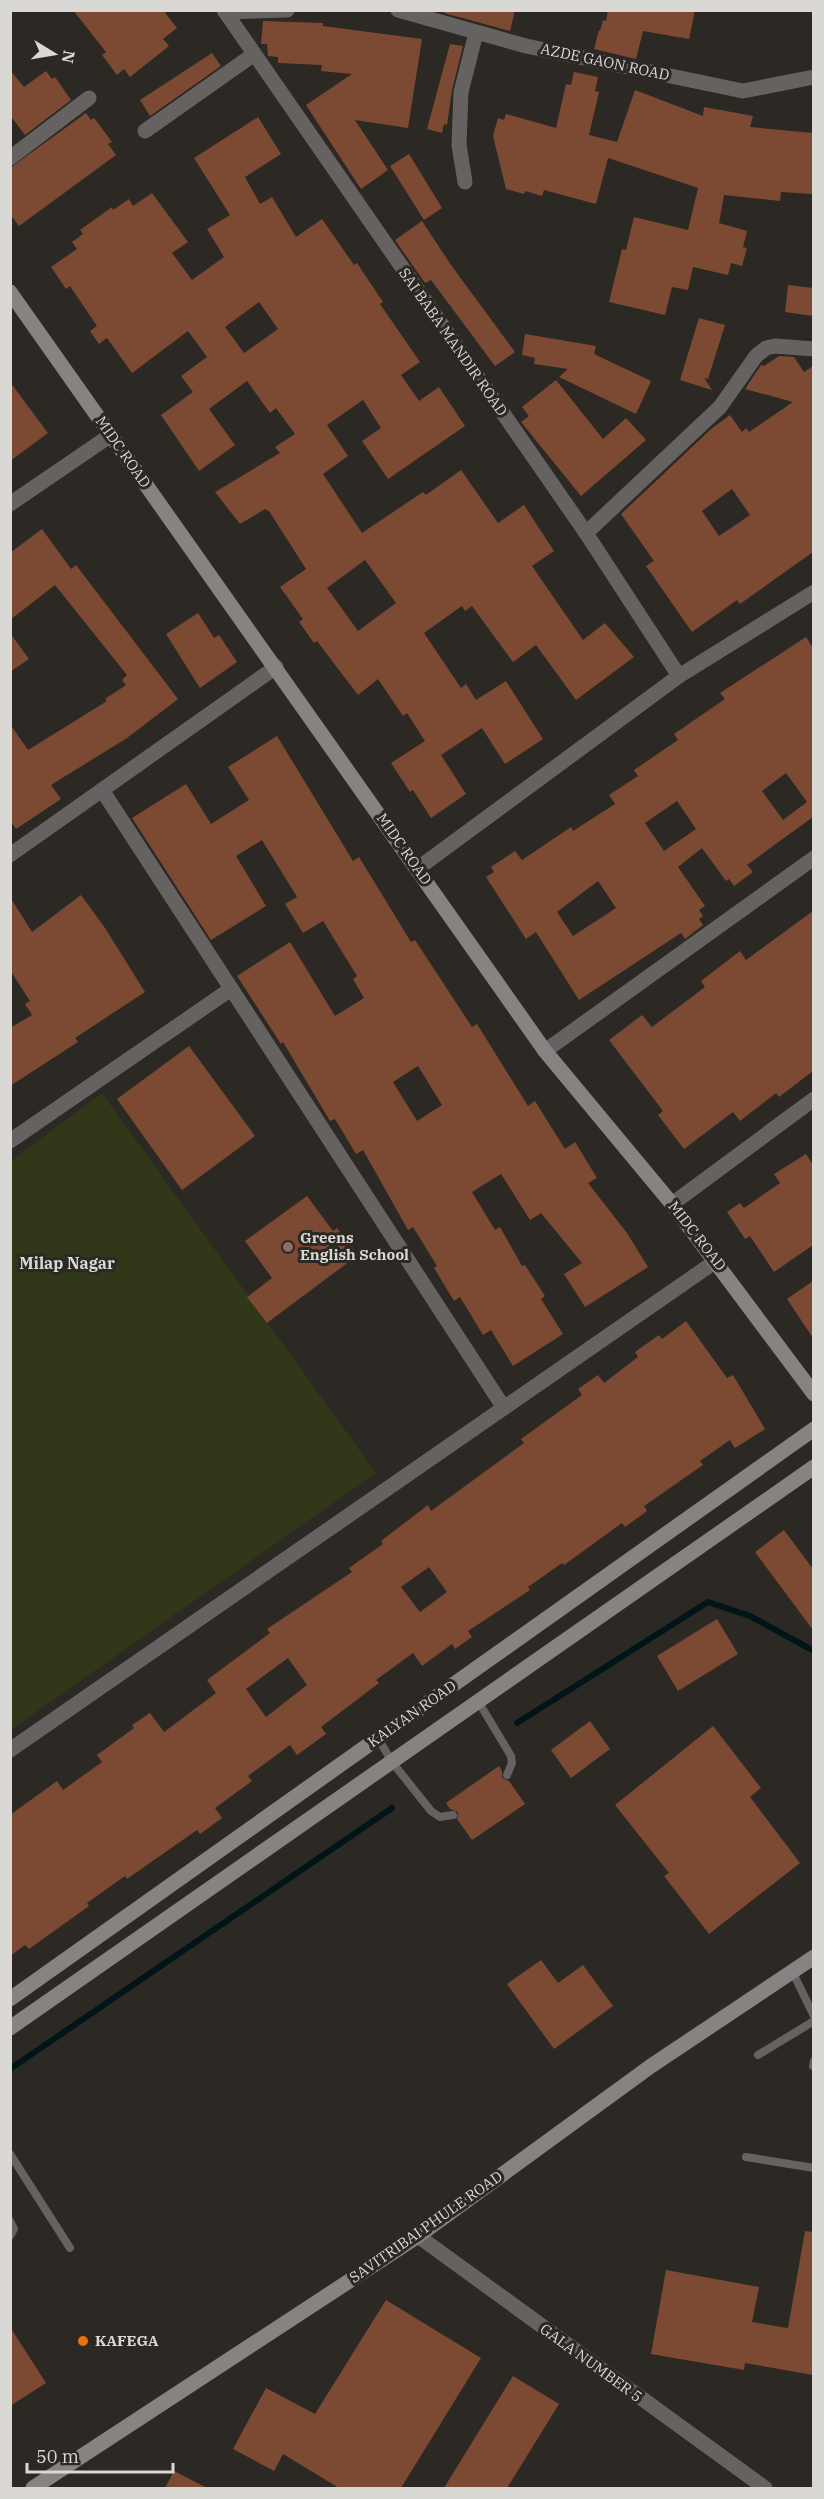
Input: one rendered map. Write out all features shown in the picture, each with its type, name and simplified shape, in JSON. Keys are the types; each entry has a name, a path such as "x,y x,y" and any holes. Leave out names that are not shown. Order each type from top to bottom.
{"street":[{"path":"224,11 287,10"},
{"name":"AZDE GAON ROAD","path":"398,10 476,33 743,91 813,77"},
{"name":"SAI BABA MANDIR ROAD","path":"224,11 586,533 679,676"},
{"path":"465,182 459,145 461,92 476,33"},
{"path":"145,131 253,55"},
{"path":"10,158 89,98"},
{"name":"MIDC ROAD","path":"10,292 545,1051 672,1204 813,1394"},
{"path":"586,533 720,407 756,356 766,348 775,346 813,350"},
{"path":"10,504 111,435"},
{"path":"417,869 679,676 813,592"},
{"path":"10,855 276,667"},
{"path":"102,790 504,1408"},
{"path":"545,1051 813,858"},
{"path":"10,1141 231,989"},
{"path":"672,1204 813,1099"},
{"path":"10,1750 716,1261"},
{"name":"KALYAN ROAD","path":"10,1999 813,1429"},
{"name":"KALYAN ROAD","path":"10,2028 813,1467"},
{"name":"SAVITRIBAI PHULE ROAD","path":"33,2488 418,2236 651,2066 813,1957"},
{"name":"GALA NUMBER 5","path":"418,2236 765,2488"}],"lane":[{"path":"478,1701 511,1756 510,1771 507,1775"},
{"path":"378,1738 392,1761 431,1811 440,1817 453,1815"},
{"path":"792,1971 813,2016"},
{"path":"758,2055 813,2021"},
{"path":"10,2154 70,2248"},
{"path":"746,2157 813,2168"},
{"path":"10,2221 14,2229 10,2236"}],"green space":[{"path":"102,1093 376,1473 12,1729 10,1162"}],"building":[{"path":"73,10 163,10 177,28 163,39 169,46 130,77 124,69 117,75 102,55 106,52"},
{"path":"444,10 515,10 510,31 444,13"},
{"path":"608,10 695,10 689,39 643,31 636,59 594,49 603,20 606,21"},
{"path":"263,21 323,23 323,26 422,39 408,128 355,120 388,170 361,189 306,105 352,74 321,71 322,65 278,63 278,57 268,56 267,44 261,44"},
{"path":"450,44 463,46 452,90 447,125 444,124 442,133 427,129"},
{"path":"212,53 221,66 150,116 140,100"},
{"path":"10,70 24,87 46,71 52,79 55,77 71,100 25,135 10,115"},
{"path":"574,72 598,77 595,91 599,92 589,135 617,142 635,90 703,116 704,107 753,116 750,127 813,133 813,194 781,192 780,201 724,195 719,223 747,231 743,247 747,248 742,266 731,263 728,275 693,267 688,290 672,287 665,315 609,302 622,249 626,250 634,217 688,230 698,188 608,158 596,204 544,190 542,196 506,189 493,136 498,118 504,120 506,114 556,128 566,84 571,85"},
{"path":"86,113 91,120 94,118 112,142 108,144 116,155 19,226 10,214 10,168"},
{"path":"258,117 281,154 245,177 260,204 272,197 296,237 322,219 354,265 357,263 383,302 380,304 420,362 401,375 419,401 439,387 465,426 388,479 362,441 381,428 363,400 327,425 348,456 323,474 362,533 423,492 426,495 461,470 498,523 524,505 554,551 532,566 583,640 605,623 634,657 576,700 536,645 513,662 472,606 465,611 462,606 424,633 461,688 466,684 476,700 506,681 543,739 505,764 482,728 441,755 466,794 431,818 413,790 410,792 391,763 425,741 407,713 403,716 378,679 358,695 317,641 314,643 299,622 303,619 280,587 306,569 269,511 265,509 240,524 215,492 280,453 275,447 295,434 276,408 270,413 247,381 209,409 235,445 199,471 161,415 193,392 181,376 207,357 188,331 132,373 107,338 99,344 90,331 97,326 70,286 66,289 51,267 77,249 72,242 83,234 80,230 112,207 113,210 129,199 133,206 152,193 188,242 172,253 192,280 224,257 207,229 230,215 194,158","holes":["259,302 278,329 244,353 225,327","365,560 396,603 358,631 327,588"]},
{"path":"409,154 442,208 424,220 390,166"},
{"path":"422,221 451,265 515,352 495,366 431,280 425,283 395,240"},
{"path":"788,285 813,288 813,316 785,312"},
{"path":"699,318 725,325 708,379 704,378 712,390 680,380"},
{"path":"525,334 596,346 594,354 651,381 636,414 559,377 568,369 534,364 535,358 522,355"},
{"path":"779,356 794,357 804,372 813,366 813,552 740,604 737,600 692,632 646,566 654,561 621,514 711,429 730,415 742,432 746,428 749,432 793,402 745,389 761,365 764,366","holes":["732,489 750,515 719,536 702,511"]},
{"path":"556,380 603,439 626,418 646,440 581,496 521,422 529,416 522,407"},
{"path":"10,382 48,433 10,461"},
{"path":"42,529 71,569 76,565 178,699 127,738 51,785 61,799 16,829 10,821 10,724 28,750 107,701 105,699 126,685 122,680 127,675 55,585 10,620 10,553"},
{"path":"198,613 214,638 219,635 237,662 200,688 166,634"},
{"path":"10,633 29,659 10,672"},
{"path":"806,637 813,648 813,817 747,865 753,872 734,886 729,879 726,881 702,848 678,867 705,906 699,910 703,916 699,919 703,925 685,939 681,933 579,1000 536,932 526,939 486,877 494,872 491,867 515,851 522,860 571,827 573,831 615,804 609,795 638,776 634,770 678,740 674,734 725,699 720,693","holes":["786,773 807,802 783,820 762,791","677,801 696,829 664,851 645,823","598,881 616,908 573,936 557,912"]},
{"path":"277,736 353,861 359,857 411,942 415,940 472,1027 477,1024 528,1106 535,1101 565,1149 575,1142 597,1178 588,1183 627,1233 648,1267 585,1307 564,1274 582,1263 541,1213 530,1220 501,1174 472,1192 495,1230 500,1227 522,1266 525,1265 545,1296 541,1299 563,1334 513,1366 491,1330 483,1335 460,1297 454,1301 434,1268 437,1266 413,1227 408,1230 363,1150 356,1154 335,1119 330,1121 283,1042 281,1044 237,976 290,942 335,1016 364,998 353,979 357,976 323,921 303,933 285,904 297,897 262,840 236,856 266,906 211,940 132,818 186,784 211,824 249,800 228,767","holes":["418,1066 442,1105 417,1121 393,1082"]},
{"path":"81,895 105,928 145,992 75,1038 78,1042 10,1086 10,1028 32,1015 25,1004 30,1001 10,970 10,897 32,932"},
{"path":"813,911 813,1071 779,1097 776,1093 740,1121 733,1112 684,1149 658,1115 663,1111 609,1040 642,1015 652,1027 705,987 701,981 740,951 746,960"},
{"path":"189,1046 255,1136 182,1190 117,1099"},
{"path":"806,1154 813,1165 813,1245 774,1272 750,1236 745,1239 727,1212 740,1203 744,1208 780,1183 774,1174"},
{"path":"307,1196 333,1231 337,1228 358,1255 267,1323 247,1297 272,1278 245,1241"},
{"path":"813,1281 813,1338 787,1299"},
{"path":"686,1321 727,1378 733,1375 765,1429 735,1448 730,1440 700,1461 703,1465 644,1506 647,1511 625,1527 622,1523 564,1565 562,1563 528,1587 530,1590 468,1631 472,1637 455,1649 452,1644 422,1666 413,1653 376,1680 379,1683 321,1727 326,1734 297,1755 290,1745 248,1776 252,1781 215,1808 222,1818 200,1834 197,1830 127,1879 125,1876 87,1903 89,1906 29,1949 25,1945 10,1956 10,1815 57,1781 63,1790 102,1762 97,1755 134,1728 132,1725 150,1713 164,1732 216,1693 207,1680 270,1633 267,1629 352,1572 349,1568 383,1544 381,1541 428,1505 431,1511 524,1443 521,1439 582,1395 578,1389 598,1375 604,1383 638,1357 635,1352 659,1335 662,1339","holes":["429,1567 447,1592 420,1612 401,1587","288,1658 307,1685 266,1717 246,1689"]},
{"path":"784,1530 813,1569 813,1630 755,1552"},
{"path":"717,1619 738,1654 678,1691 657,1656"},
{"path":"590,1721 610,1749 571,1778 551,1750"},
{"path":"713,1726 761,1788 750,1797 800,1863 709,1934 664,1876 669,1873 615,1805"},
{"path":"499,1766 502,1778 509,1781 525,1804 472,1840 457,1819 458,1812 450,1809 446,1803"},
{"path":"541,1960 558,1983 583,1965 613,2006 554,2049 507,1984"},
{"path":"805,2231 813,2232 813,2375 745,2363 744,2370 651,2354 666,2270 759,2287 752,2322 788,2328"},
{"path":"386,2300 481,2358 401,2488 339,2488 283,2454 274,2471 233,2449 266,2388 315,2414"},
{"path":"10,2327 46,2383 10,2406"},
{"path":"513,2376 559,2404 507,2488 444,2488"},
{"path":"174,2471 207,2488 165,2488"}],"waterway":[{"path":"517,1723 708,1602 750,1616 814,1651"},
{"path":"10,2069 392,1808"}],"place":[{"name":"Greens English School","path":"288,1247"},
{"name":"KAFEGA","path":"83,2341"}],"district":[{"name":"Milap Nagar","path":"67,1263"}]}
